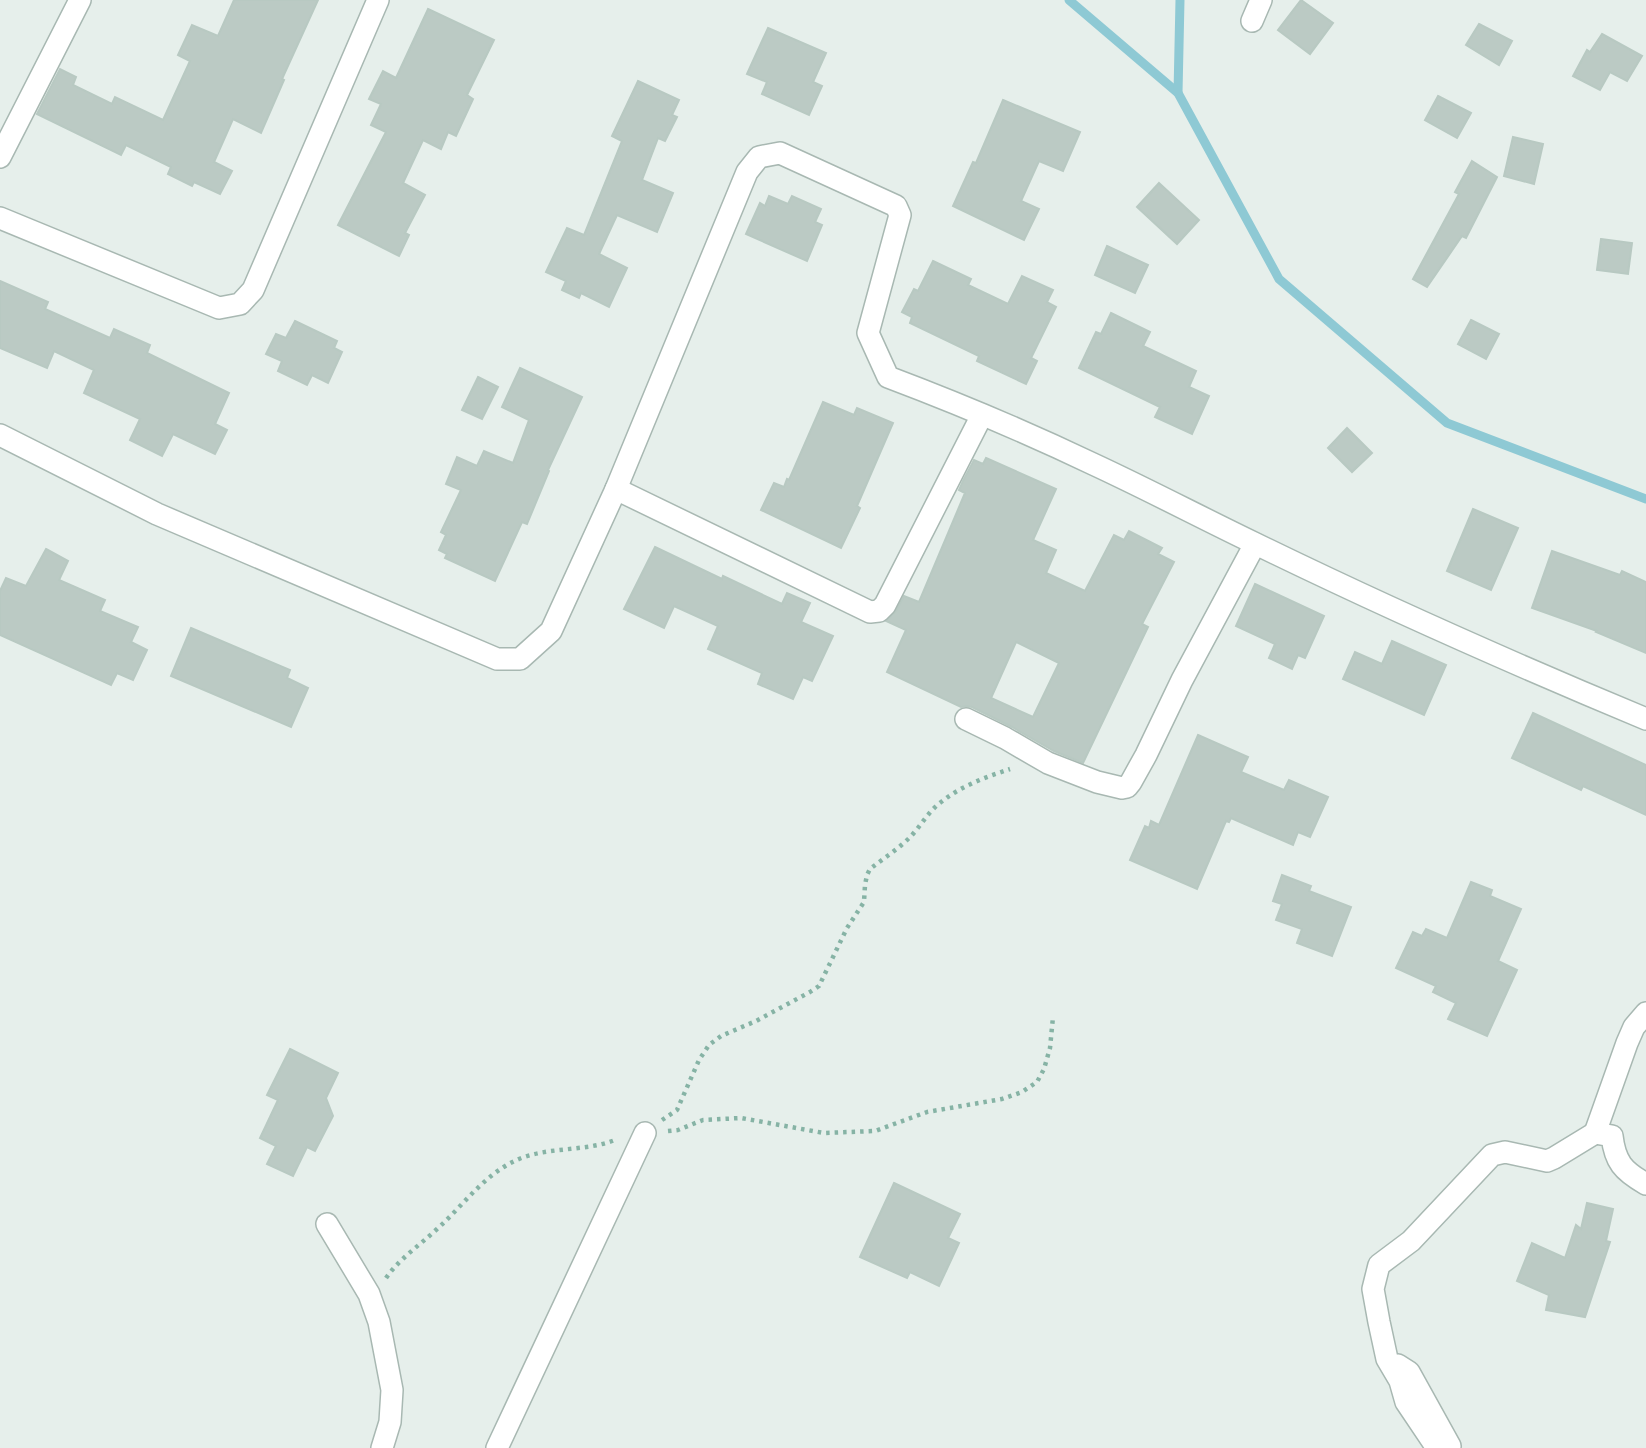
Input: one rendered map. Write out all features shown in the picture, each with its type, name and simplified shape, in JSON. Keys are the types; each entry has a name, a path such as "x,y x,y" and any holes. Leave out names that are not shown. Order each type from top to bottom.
{"street":[{"path":"0,157 80,0"},
{"path":"0,218 219,308 240,304 253,290 378,0"},
{"path":"1252,21 1261,0"},
{"path":"0,435 157,514 497,659 520,659 551,631 616,489 747,172 759,157 780,153 896,206 900,215 868,333 888,377 1091,463 1255,544 1457,638 1646,719"},
{"path":"616,489 870,612 879,611 885,605 982,415"},
{"path":"966,719 1048,763 1097,782 1122,788 1131,782 1146,755 1182,680 1255,544"},
{"path":"1437,1448 1406,1402 1400,1381 1388,1359 1373,1289 1379,1265 1411,1241 1492,1155 1504,1153 1548,1161 1595,1133 1627,1043 1634,1027 1646,1013"},
{"path":"497,1448 645,1133"},
{"path":"1595,1133 1612,1136 1614,1150 1621,1166 1646,1184"},
{"path":"327,1224 369,1294 379,1322 392,1390 390,1422 382,1448"},
{"path":"1388,1359 1409,1372 1451,1448"}],"path":[{"path":"645,1133 677,1110 699,1060 709,1045 720,1036 756,1021 819,986 847,928 864,902 864,885 870,869 912,835 929,813 951,795 987,777 1009,769 1048,763"},
{"path":"372,1303 380,1287 404,1256 443,1223 484,1181 507,1164 564,1148 603,1144 645,1133 678,1130 703,1120 741,1118 824,1133 875,1131 927,1112 1002,1099 1023,1093 1037,1082 1050,1048 1054,1017"}],"building":[{"path":"234,0 318,0 261,133 233,119 214,162 232,171 220,194 194,182 192,186 168,174 171,167 126,145 121,155 37,114 60,69 76,77 73,85 112,104 115,97 163,120 190,61 178,55 192,25 218,36"},
{"path":"1301,0 1333,23 1310,54 1278,30"},
{"path":"428,9 494,40 467,95 473,99 456,136 448,132 441,149 423,140 403,183 425,195 405,233 409,235 399,256 338,225 386,132 371,125 381,104 369,99 383,71 396,78"},
{"path":"1479,24 1512,41 1499,65 1466,45"},
{"path":"768,28 826,53 813,82 822,86 809,115 762,94 767,82 747,74"},
{"path":"1602,34 1642,56 1627,81 1610,72 1600,90 1573,76 1587,50 1590,52"},
{"path":"638,81 679,100 672,115 677,117 665,141 658,138 642,180 673,193 657,232 617,215 599,254 627,268 609,307 581,293 579,298 562,290 566,281 546,272 567,228 584,235 622,141 612,136"},
{"path":"1438,96 1471,113 1457,138 1425,120"},
{"path":"1003,100 1080,132 1063,171 1039,161 1021,201 1039,209 1024,240 953,206 973,162 976,163"},
{"path":"1513,137 1543,144 1534,184 1504,176"},
{"path":"1472,161 1497,177 1466,238 1462,236 1427,287 1413,279 1459,194 1455,192"},
{"path":"1159,183 1199,220 1177,244 1137,207"},
{"path":"769,196 788,204 792,196 821,209 815,222 822,225 807,261 746,234 760,203 765,206"},
{"path":"1601,239 1632,243 1628,274 1597,270"},
{"path":"1107,246 1148,265 1135,293 1095,275"},
{"path":"933,261 971,279 968,285 1008,304 1022,276 1053,290 1047,302 1056,307 1031,358 1037,361 1026,384 977,361 979,356 910,323 912,317 902,312 914,289 918,291"},
{"path":"0,281 48,302 45,309 110,338 114,329 150,345 147,353 229,393 215,424 227,430 215,454 173,434 162,456 130,440 140,419 84,393 94,370 54,351 47,368 0,348"},
{"path":"1111,313 1150,332 1143,346 1196,371 1189,387 1209,396 1192,434 1155,417 1160,407 1079,368 1096,332 1101,334"},
{"path":"1471,320 1499,334 1486,359 1458,344"},
{"path":"295,321 337,341 334,348 342,352 328,383 312,375 307,385 278,371 282,361 266,354 276,334 286,338"},
{"path":"520,368 582,397 548,470 527,524 522,522 495,581 445,558 447,554 439,550 446,535 441,532 461,490 446,484 457,457 477,466 484,451 513,463 529,420 502,407"},
{"path":"478,377 498,387 482,419 462,410"},
{"path":"823,402 854,415 857,408 893,423 857,506 860,508 841,548 761,510 774,483 784,487 787,479 789,480"},
{"path":"1347,428 1372,453 1352,472 1328,448"},
{"path":"986,458 1056,489 1033,540 1056,550 1046,573 1085,591 1114,535 1124,540 1129,531 1162,548 1158,554 1174,562 1142,624 1148,627 1083,763 1054,751 972,707 961,707 887,672 906,630 886,621 896,611 904,596 919,602 965,493 959,490 963,481 974,460 983,464","holes":["1016,642 1059,663 1033,717 991,698"]},
{"path":"1473,509 1518,528 1491,590 1447,571"},
{"path":"655,547 782,604 787,593 810,603 801,622 833,636 812,681 803,677 793,699 758,684 762,673 708,649 718,626 674,606 664,628 624,609"},
{"path":"46,549 68,561 59,580 105,600 100,611 138,627 131,642 147,650 133,680 117,673 111,685 0,635 0,591 6,578 26,586"},
{"path":"1552,551 1620,575 1622,571 1646,582 1646,653 1597,631 1532,608"},
{"path":"1255,584 1324,616 1305,658 1298,655 1292,669 1269,658 1275,644 1236,626"},
{"path":"191,628 290,670 287,678 308,688 291,727 171,676"},
{"path":"1392,641 1446,665 1424,715 1343,679 1355,652 1382,664"},
{"path":"1533,713 1646,765 1646,815 1583,786 1581,790 1512,758"},
{"path":"1198,735 1248,757 1241,772 1284,790 1289,780 1328,797 1310,837 1298,832 1293,845 1231,818 1229,822 1226,821 1197,889 1130,860 1145,826 1149,828 1151,821 1159,825"},
{"path":"1282,875 1311,886 1309,891 1351,907 1332,956 1297,943 1302,929 1276,920 1282,904 1273,901"},
{"path":"1471,882 1492,890 1490,896 1521,909 1498,961 1517,970 1487,1036 1448,1019 1456,1003 1433,992 1436,986 1396,968 1413,932 1422,936 1426,929 1447,938"},
{"path":"290,1049 338,1073 326,1098 333,1116 315,1151 307,1147 293,1176 267,1164 276,1146 260,1138 278,1100 267,1095"},
{"path":"894,1183 960,1214 948,1238 959,1243 939,1286 910,1272 907,1278 860,1257"},
{"path":"1587,1203 1613,1209 1606,1241 1610,1242 1585,1317 1546,1310 1549,1295 1517,1281 1532,1243 1565,1258 1576,1225 1581,1229"}],"waterway":[{"path":"1069,0 1178,93 1279,279 1447,423 1646,499"},
{"path":"1178,93 1180,0"}]}
